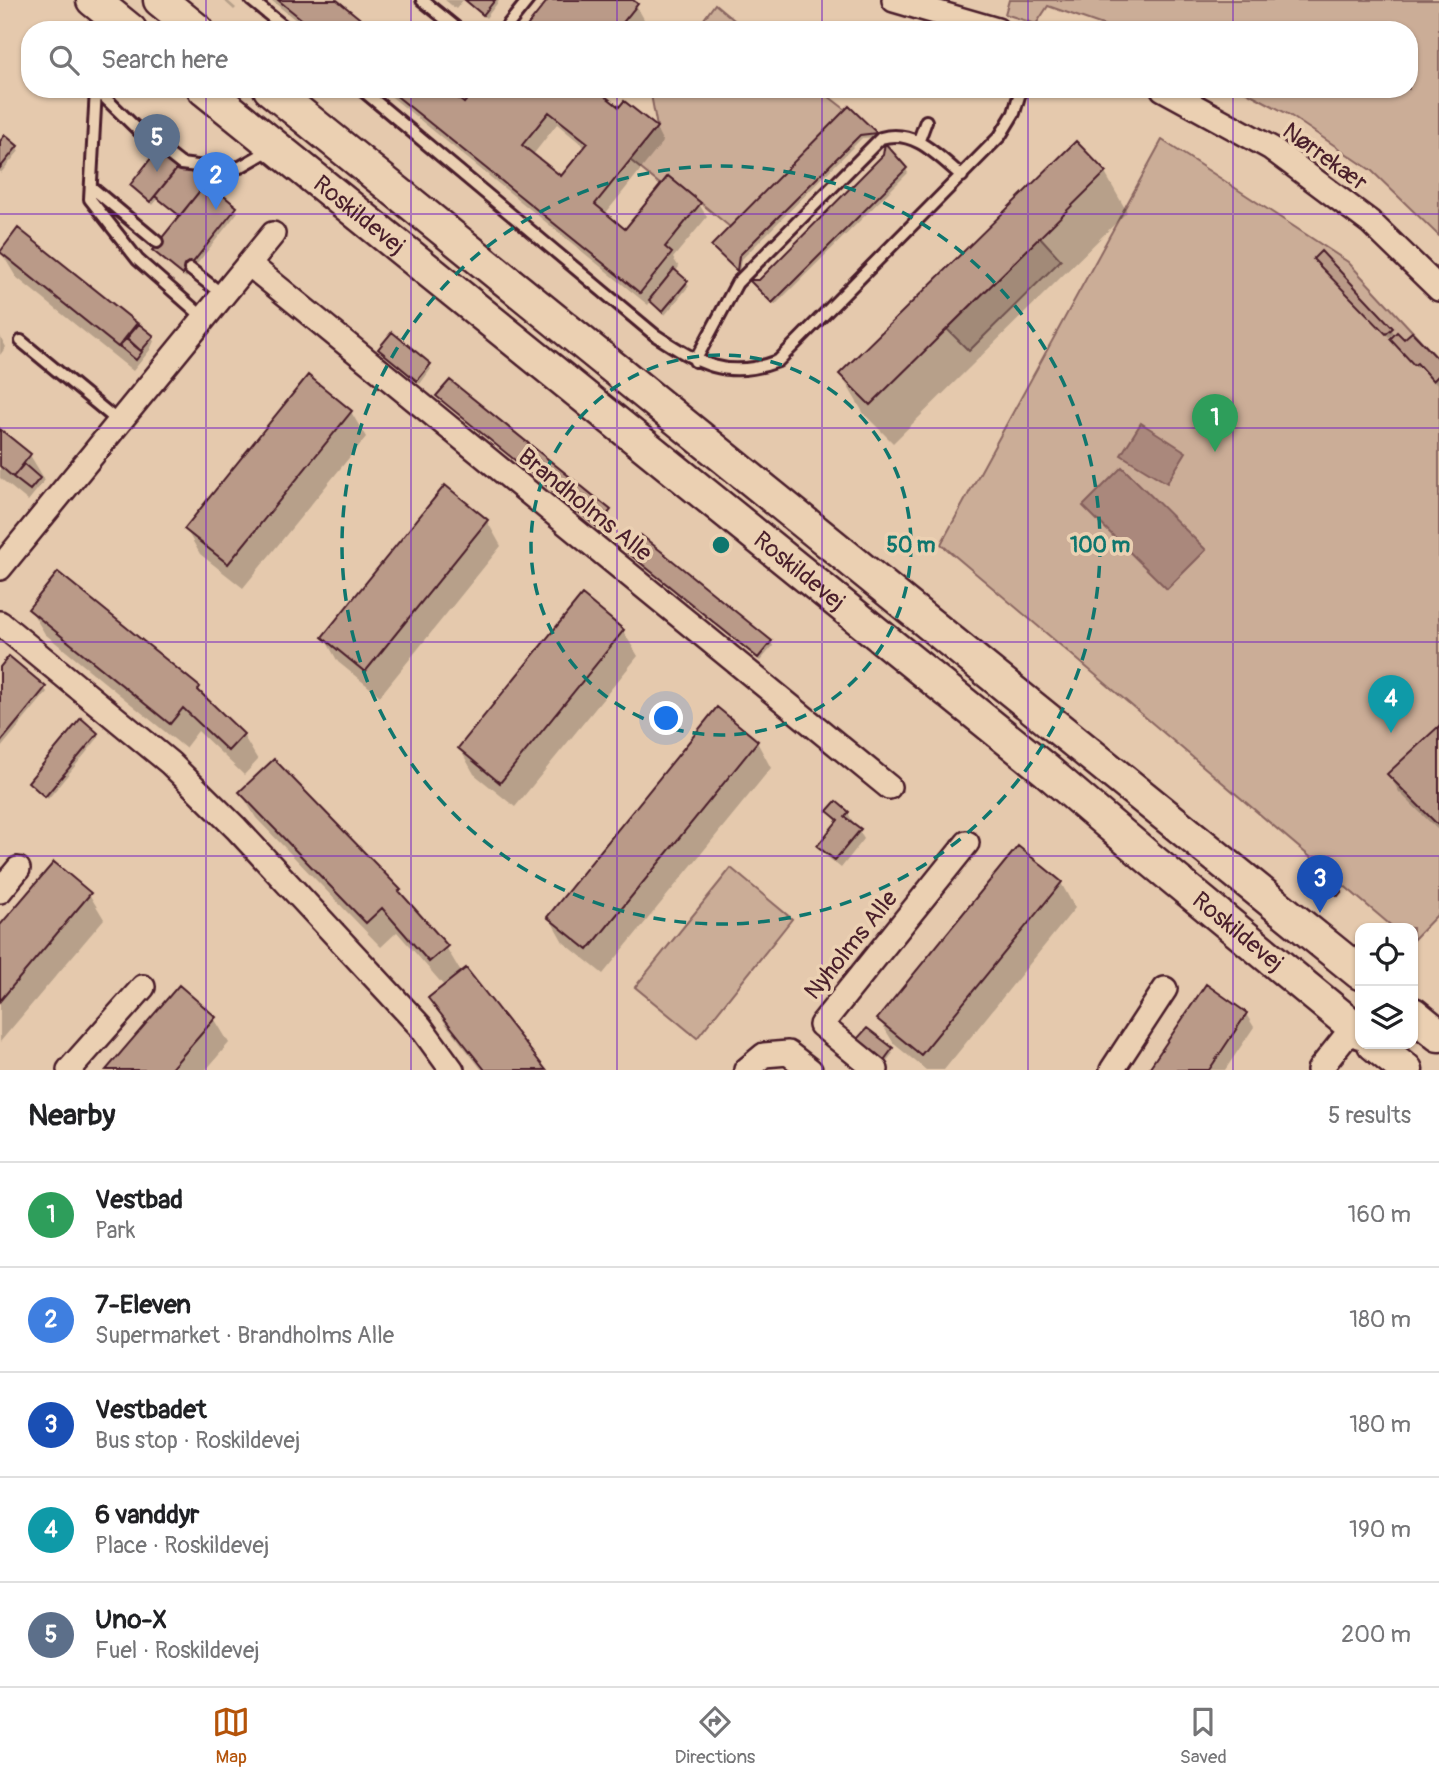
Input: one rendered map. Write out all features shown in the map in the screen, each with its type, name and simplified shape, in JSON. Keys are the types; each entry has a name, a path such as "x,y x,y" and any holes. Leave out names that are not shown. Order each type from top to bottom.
{"main road":[{"path":"160,0 186,21"},
{"name":"Roskildevej","path":"215,98 1047,771 1355,1027"},
{"name":"Roskildevej","path":"281,98 1355,969"},
{"path":"1418,1018 1439,1035"},
{"name":"Roskildevej","path":"1381,1049 1406,1070"}],"street":[{"path":"894,0 968,10 984,21"},
{"name":"Nørrekær","path":"1179,98 1271,148 1370,222 1439,289"},
{"path":"0,568 272,233"},
{"name":"Brandholms Alle","path":"248,264 889,787"},
{"path":"0,624 170,762 236,828 420,1026 452,1070"},
{"name":"Nyholms Alle","path":"876,1070 821,1025 967,843"},
{"path":"0,891 18,870"},
{"path":"69,1070 143,987"},
{"path":"1112,1070 1165,989"},
{"path":"1319,1070 1355,1041"},
{"path":"746,1070 764,1055 788,1053 810,1070"}],"lane":[{"path":"251,0 277,21"},
{"path":"422,0 448,21"},
{"path":"511,21 528,0"},
{"path":"95,98 90,198 138,260 204,318"},
{"path":"105,98 139,131 181,164 221,169 240,167 275,146"},
{"path":"372,98 655,335 695,361 719,369 741,371 778,361 1000,136 1009,123 1018,98"},
{"path":"919,140 926,121"},
{"path":"695,361 737,283 881,138 893,134 919,140 962,176"},
{"path":"90,187 157,242"},
{"path":"190,269 223,295"},
{"path":"20,341 120,422"}],"shaded area":[{"path":"1009,0 1439,0 1439,236 1372,171 1288,114 1258,98 1418,98 1418,21 1091,21 1048,6 1038,21 1027,21 1005,14"},
{"path":"715,4 735,21 703,21"},
{"path":"652,98 831,98 846,110 730,227 668,176 661,185 630,160 657,127"},
{"path":"1162,140 1348,262 1439,360 1439,913 1418,935 1418,923 1388,923 941,544"},
{"path":"1040,237 1061,260 969,351 947,329"},
{"path":"1141,423 1186,452 1167,483 1121,455"},
{"path":"1122,467 1206,550 1167,589 1083,506"},
{"path":"731,868 792,919 697,1038 635,987"}],"building":[{"path":"278,0 337,0 363,21 304,21"},
{"path":"465,0 495,0 483,15"},
{"path":"548,0 633,0 638,4 624,21 531,21"},
{"path":"399,98 458,98 464,103 468,98 608,98 619,107 624,101 657,127 595,204 625,229 668,176 701,203 665,247 672,253 640,293","holes":["549,112 588,143 561,176 522,145"]},
{"path":"849,106 877,133 860,135 739,256 737,271 711,246"},
{"path":"5,135 18,146 0,168 0,141"},
{"path":"1076,141 1106,172 870,405 839,374"},
{"path":"163,143 184,160 150,202 130,185"},
{"path":"885,143 907,168 772,303 749,280 759,280 883,155"},
{"path":"181,164 205,184 180,216 155,196"},
{"path":"207,182 237,207 183,275 152,250"},
{"path":"18,228 137,323 118,347 0,252"},
{"path":"1321,251 1393,328 1386,334 1313,259"},
{"path":"674,269 688,281 662,312 649,300"},
{"path":"139,324 154,336 141,351 127,338"},
{"path":"392,332 431,364 417,381 378,349"},
{"path":"1397,332 1404,339 1412,332 1439,360 1439,375 1433,381 1390,339"},
{"path":"126,339 142,352 136,360 119,346"},
{"path":"308,375 352,411 228,564 184,529"},
{"path":"450,380 611,510 597,527 436,396"},
{"path":"0,429 31,454 13,477 0,466"},
{"path":"24,464 40,478 30,490 13,477"},
{"path":"445,485 488,520 365,672 322,637"},
{"path":"641,535 772,641 758,658 627,552"},
{"path":"58,572 200,687 198,690 244,734 228,751 183,708 170,724 28,609"},
{"path":"582,595 624,630 500,783 458,748"},
{"path":"9,656 46,687 0,743 0,667"},
{"path":"717,707 758,741 588,950 547,917"},
{"path":"81,718 98,733 45,797 28,782"},
{"path":"1439,726 1439,826 1387,774"},
{"path":"274,759 401,890 399,891 448,946 429,962 382,908 366,923 239,792"},
{"path":"836,801 849,812 845,817 861,829 835,860 817,846 838,820 827,811"},
{"path":"1018,846 1062,882 921,1055 877,1019"},
{"path":"54,862 91,893 0,1001 0,925"},
{"path":"1331,883 1342,891 1338,896 1327,888"},
{"path":"466,968 546,1070 485,1070 428,998"},
{"path":"1206,984 1247,1013 1209,1070 1148,1070"},
{"path":"179,985 216,1017 170,1070 106,1070"},
{"path":"867,1028 893,1048 884,1060 857,1039"}],"place":[{"name":"Uno-X","path":"157,172"},
{"name":"7-Eleven","path":"216,210"},
{"name":"Vestbad","path":"1215,452"},
{"name":"6 vanddyr","path":"1391,733"},
{"name":"Vestbadet","path":"1320,913"}]}
